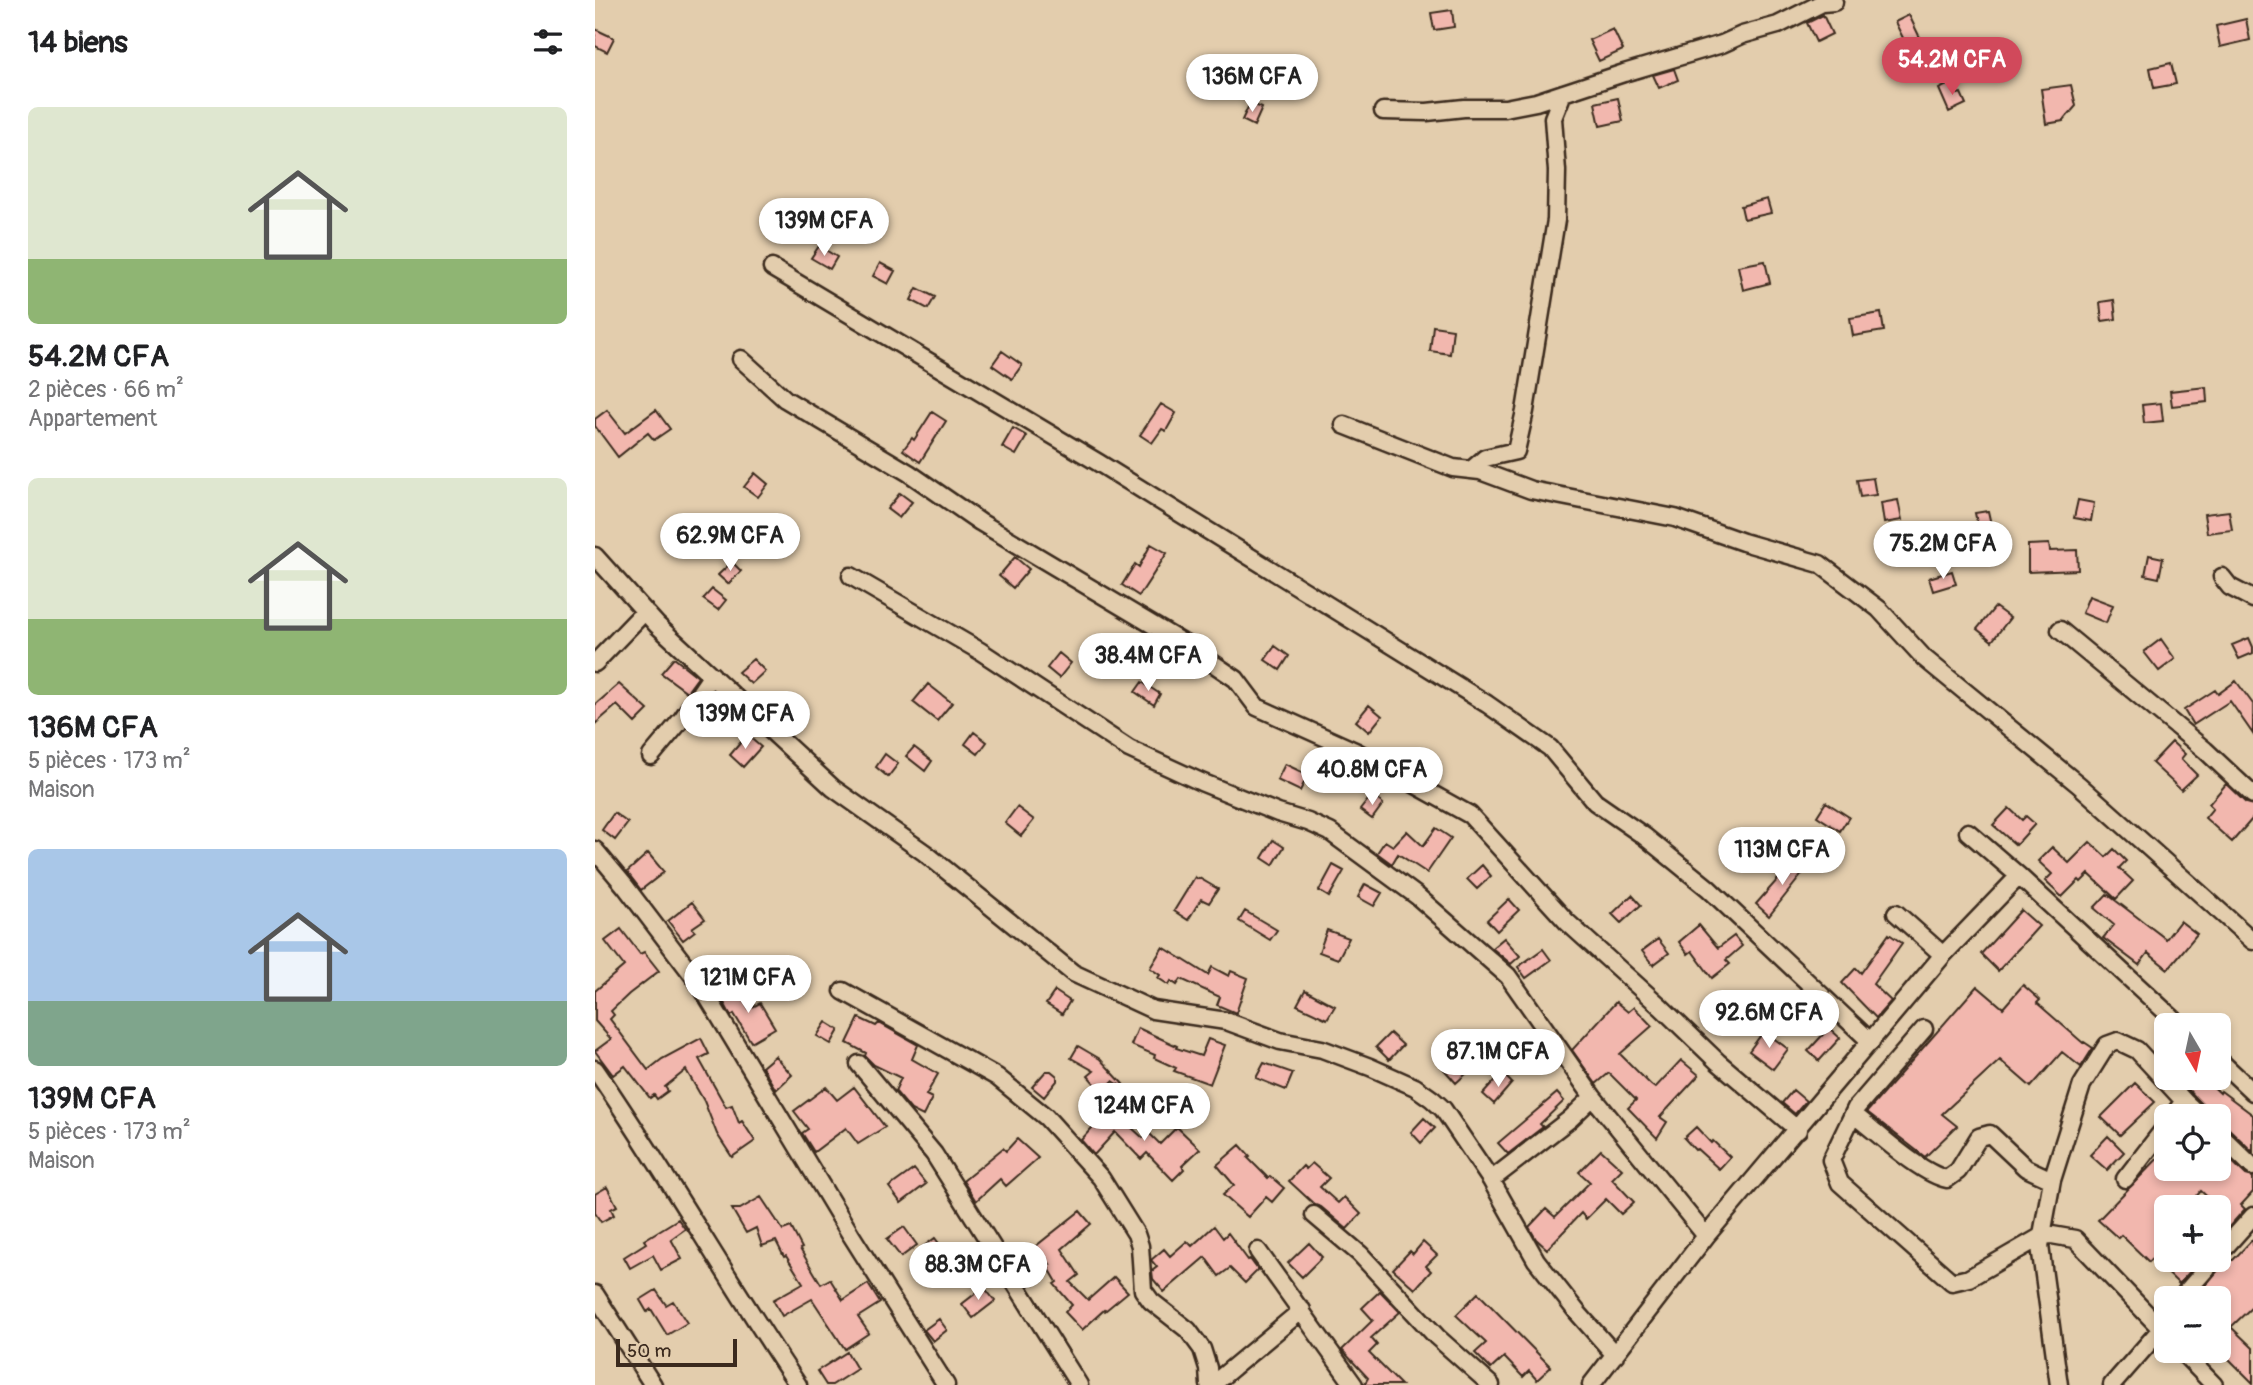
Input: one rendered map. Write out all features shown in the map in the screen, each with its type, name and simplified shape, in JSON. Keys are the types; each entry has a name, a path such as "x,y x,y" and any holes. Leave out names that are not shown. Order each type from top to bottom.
{"street":[{"path":"1383,111 1505,108 1536,102 1778,25 1822,3 1834,2 1833,0"},
{"path":"1471,470 1485,458 1516,451 1556,220 1557,171 1553,118 1563,93"},
{"path":"772,268 1099,463 1487,704 1550,748 1595,802 1644,836 1708,888 1871,1042"},
{"path":"741,359 785,399 909,473 980,522 1183,643 1235,679 1257,707 1356,751 1470,815 1567,922 1719,1062 1798,1130"},
{"path":"1344,425 1453,468 1480,471 1531,489 1675,518 1743,542 1820,564 1879,609 1924,658 2079,785 2253,942"},
{"path":"595,555 657,625 833,788 925,853 1073,973 1153,1010 1226,1021 1280,1041 1322,1049 1415,1087 1433,1099 1443,1109 1492,1180 1536,1260 1615,1355"},
{"path":"851,576 980,650 1129,749 1201,782 1330,832 1417,896 1508,976 1593,1097 1706,1236"},
{"path":"2222,577 2230,587 2253,599"},
{"path":"595,663 645,611"},
{"path":"2060,630 2204,750 2253,795"},
{"path":"651,756 682,719 712,675"},
{"path":"1968,832 2168,1013"},
{"path":"595,850 701,986 851,1235 946,1385"},
{"path":"1591,1385 1706,1236 1943,955 2019,876"},
{"path":"1896,913 1943,955"},
{"path":"843,991 997,1077 1046,1117 1101,1178 1136,1234 1140,1246 1143,1290 1151,1301 1188,1330 1202,1349 1209,1368 1211,1385"},
{"path":"1924,1029 1856,1108 1831,1160 1840,1183 1952,1282 1969,1278 2042,1236 2075,1239 2154,1322"},
{"path":"2059,1385 2040,1245 2052,1180 2082,1085 2107,1045 2118,1041 2137,1050 2188,1104"},
{"path":"859,1064 934,1154 1079,1385"},
{"path":"595,1069 637,1130 747,1309 798,1385"},
{"path":"2231,1071 2253,1091"},
{"path":"1492,1180 1570,1119 1593,1097"},
{"path":"1853,1114 1937,1177 1947,1179 1958,1171 1979,1137 1990,1134 2026,1168 2052,1180"},
{"path":"2125,1179 2154,1142"},
{"path":"2231,1146 2253,1167"},
{"path":"1314,1215 1360,1254 1437,1337 1491,1385"},
{"path":"2231,1241 2253,1216"},
{"path":"1258,1251 1354,1385"},
{"path":"2191,1286 2204,1272"},
{"path":"595,1294 653,1385"},
{"path":"1211,1385 1302,1310"},
{"path":"2112,1385 2154,1342"},
{"path":"2193,1363 2214,1385"}],"building":[{"path":"1452,10 1454,27 1434,30 1431,13"},
{"path":"1823,15 1832,34 1816,42 1807,23"},
{"path":"1909,15 1923,44 1909,50 1895,22"},
{"path":"2246,19 2250,40 2220,47 2216,26"},
{"path":"595,29 614,38 607,52 595,46"},
{"path":"1613,29 1623,50 1599,61 1589,40"},
{"path":"2171,63 2176,84 2154,88 2150,68"},
{"path":"1674,69 1678,80 1659,88 1653,75"},
{"path":"1953,82 1966,104 1949,112 1939,89"},
{"path":"2071,85 2076,106 2063,121 2046,124 2041,89"},
{"path":"1618,98 1623,121 1600,126 1595,103"},
{"path":"1250,103 1262,108 1254,126 1242,120"},
{"path":"1767,199 1771,213 1744,219 1741,206"},
{"path":"819,246 837,257 830,269 811,258"},
{"path":"1765,261 1770,283 1743,290 1738,266"},
{"path":"880,263 895,271 888,284 873,276"},
{"path":"917,288 935,297 928,309 911,300"},
{"path":"2114,300 2116,319 2102,321 2100,302"},
{"path":"1881,313 1884,331 1853,336 1850,318"},
{"path":"1433,326 1453,329 1450,354 1430,351"},
{"path":"1002,351 1022,365 1012,379 992,365"},
{"path":"2206,387 2207,402 2172,406 2170,391"},
{"path":"2161,403 2163,421 2144,423 2142,405"},
{"path":"1161,404 1176,413 1166,431 1162,429 1152,443 1140,435"},
{"path":"607,410 625,433 656,410 670,429 654,440 648,433 618,457 595,426 595,419"},
{"path":"932,412 946,421 920,462 903,450 912,438 914,440"},
{"path":"1013,428 1027,436 1016,455 1002,447"},
{"path":"755,473 768,484 758,497 744,487"},
{"path":"1873,478 1876,495 1860,497 1857,480"},
{"path":"900,493 912,502 899,518 887,509"},
{"path":"1898,500 1902,520 1884,523 1881,503"},
{"path":"2078,500 2094,503 2091,521 2074,518"},
{"path":"1988,511 1992,529 1979,532 1975,513"},
{"path":"2229,511 2232,530 2207,533 2204,514"},
{"path":"1151,544 1167,553 1139,596 1122,585 1135,564 1139,567"},
{"path":"2049,544 2050,551 2077,550 2078,570 2028,572 2028,545"},
{"path":"2149,555 2163,558 2159,578 2145,575"},
{"path":"1015,557 1029,569 1013,588 999,576"},
{"path":"732,562 741,571 728,584 718,575"},
{"path":"1952,571 1956,584 1933,591 1929,578"},
{"path":"712,589 726,600 718,610 703,599"},
{"path":"2089,596 2113,605 2106,623 2082,613"},
{"path":"1995,607 2010,618 1992,641 1977,629"},
{"path":"2249,638 2253,653 2239,659 2232,645"},
{"path":"2161,639 2175,659 2159,671 2144,652"},
{"path":"1275,646 1289,656 1280,670 1265,660"},
{"path":"1059,653 1071,663 1059,678 1047,668"},
{"path":"674,658 698,677 687,692 661,673"},
{"path":"753,659 765,671 751,684 738,672"},
{"path":"2236,681 2253,704 2253,734 2230,701 2193,725 2184,710 2215,690 2218,694"},
{"path":"1142,682 1160,694 1154,705 1135,692"},
{"path":"619,684 648,710 635,723 617,705 595,724 595,705"},
{"path":"928,684 952,703 937,721 913,702"},
{"path":"1369,705 1382,716 1369,732 1356,721"},
{"path":"974,732 987,742 978,754 965,744"},
{"path":"747,735 761,747 743,767 730,755"},
{"path":"2172,742 2185,754 2181,759 2197,775 2181,790 2152,763"},
{"path":"914,747 932,761 925,771 906,756"},
{"path":"1333,753 1344,758 1332,779 1321,773"},
{"path":"885,754 898,764 888,777 876,767"},
{"path":"1285,764 1308,775 1300,791 1277,780"},
{"path":"2226,784 2246,803 2253,805 2253,818 2232,842 2205,818 2213,808 2209,804"},
{"path":"1372,795 1383,804 1372,819 1360,810"},
{"path":"1826,802 1849,817 1840,831 1817,816"},
{"path":"1017,807 1034,820 1021,836 1005,823"},
{"path":"2009,808 2022,820 2026,816 2035,824 2016,845 1993,825"},
{"path":"614,813 628,823 615,840 602,830"},
{"path":"1436,828 1451,838 1427,873 1398,854 1392,864 1377,853 1385,841 1393,846 1407,831 1423,846"},
{"path":"1273,840 1284,847 1273,865 1262,858"},
{"path":"2090,842 2106,857 2114,849 2126,861 2119,868 2133,881 2116,899 2089,874 2062,897 2045,881 2052,874 2038,861 2052,847 2069,863"},
{"path":"648,853 664,872 641,890 627,872"},
{"path":"1793,857 1807,868 1769,916 1756,904"},
{"path":"1333,865 1344,871 1329,897 1319,891"},
{"path":"1482,865 1491,876 1477,889 1467,879"},
{"path":"1195,877 1218,889 1209,903 1201,899 1188,920 1174,911"},
{"path":"1365,884 1382,893 1374,906 1358,897"},
{"path":"2107,894 2166,939 2180,921 2197,934 2168,969 2148,953 2139,965 2103,938 2114,925 2094,908"},
{"path":"1632,895 1641,905 1621,923 1612,914"},
{"path":"1509,899 1519,910 1497,931 1487,920"},
{"path":"692,902 705,919 692,928 695,931 683,940 668,921"},
{"path":"2021,910 2039,926 1998,971 1981,954"},
{"path":"1245,911 1277,930 1270,940 1239,921"},
{"path":"1699,925 1718,948 1734,936 1742,946 1726,960 1730,964 1712,978 1692,951 1688,954 1679,942"},
{"path":"621,929 640,954 644,952 659,971 611,1011 614,1015 610,1019 648,1070 662,1059 701,1038 709,1054 699,1059 726,1107 732,1105 739,1123 742,1121 755,1141 732,1157 717,1134 704,1101 686,1070 665,1087 668,1091 657,1099 654,1095 650,1098 625,1066 613,1075 595,1051 611,1039 595,1021 595,991 624,966 605,941"},
{"path":"1327,930 1349,938 1338,959 1319,952"},
{"path":"1889,934 1902,943 1873,984 1891,1001 1876,1018 1842,983 1856,968 1861,973"},
{"path":"1504,938 1520,956 1511,964 1492,948"},
{"path":"1658,939 1669,953 1653,965 1642,951"},
{"path":"1163,947 1208,975 1212,967 1229,976 1231,971 1248,978 1236,1013 1217,1005 1220,997 1181,979 1177,985 1171,981 1169,985 1158,978 1160,975 1150,968"},
{"path":"1543,949 1551,960 1526,978 1518,967"},
{"path":"2023,985 2040,1000 2037,1003 2083,1043 2093,1048 2081,1067 2062,1052 2031,1087 2000,1060 1942,1114 1957,1126 1925,1157 1867,1112 1977,986 2003,1008"},
{"path":"738,988 749,1009 760,1003 775,1028 751,1042 734,1014 731,1016 721,997"},
{"path":"1305,990 1335,1006 1327,1019 1297,1005"},
{"path":"1055,991 1070,1001 1062,1014 1046,1004"},
{"path":"1794,992 1806,999 1796,1015 1785,1009"},
{"path":"1616,1002 1628,1012 1634,1007 1652,1026 1620,1054 1651,1085 1655,1088 1681,1060 1699,1075 1660,1117 1667,1122 1657,1138 1628,1108 1636,1100 1609,1073 1596,1084 1572,1050"},
{"path":"859,1018 876,1026 879,1023 918,1045 912,1059 938,1074 926,1095 932,1098 923,1116 911,1110 895,1091 901,1078 874,1065 865,1056 866,1053 847,1043"},
{"path":"826,1022 839,1030 831,1044 817,1036"},
{"path":"1138,1028 1177,1046 1176,1048 1201,1056 1208,1039 1225,1045 1210,1084 1174,1071 1176,1068 1154,1058 1155,1055 1131,1045"},
{"path":"1829,1028 1840,1038 1819,1061 1808,1051"},
{"path":"1764,1031 1788,1049 1773,1069 1749,1051"},
{"path":"1390,1033 1403,1045 1389,1060 1376,1047"},
{"path":"1078,1046 1100,1059 1123,1084 1121,1086 1113,1081 1102,1092 1088,1076 1094,1071 1071,1058"},
{"path":"775,1056 792,1075 776,1090 762,1067"},
{"path":"1453,1056 1467,1073 1456,1083 1441,1066"},
{"path":"1264,1063 1293,1073 1286,1090 1256,1078"},
{"path":"1046,1071 1057,1076 1057,1081 1044,1097 1032,1087"},
{"path":"1502,1073 1512,1083 1494,1104 1483,1094"},
{"path":"2135,1083 2155,1102 2120,1135 2101,1117"},
{"path":"826,1087 837,1100 854,1087 885,1127 858,1144 846,1128 814,1152 802,1133 808,1129 794,1111"},
{"path":"1793,1090 1806,1101 1795,1114 1782,1103"},
{"path":"2189,1090 2221,1091 2253,1115 2253,1152 2231,1131 2231,1104 2202,1104"},
{"path":"1557,1093 1564,1101 1540,1124 1543,1127 1508,1154 1498,1143"},
{"path":"1110,1108 1143,1138 1149,1133 1160,1144 1177,1127 1200,1149 1182,1166 1184,1169 1173,1180 1147,1153 1141,1159 1115,1132 1094,1155 1081,1140"},
{"path":"1424,1118 1435,1128 1421,1143 1411,1132"},
{"path":"1696,1127 1730,1157 1719,1169 1684,1138"},
{"path":"2108,1136 2124,1152 2107,1170 2090,1155"},
{"path":"1017,1139 1038,1158 1006,1186 1000,1179 976,1201 963,1181 1003,1148 1006,1151"},
{"path":"1240,1145 1250,1156 1248,1158 1268,1178 1270,1176 1284,1188 1272,1202 1266,1197 1248,1217 1223,1195 1234,1185 1217,1165"},
{"path":"1601,1150 1622,1169 1612,1179 1634,1202 1621,1214 1606,1199 1586,1219 1581,1213 1547,1249 1536,1239 1529,1227 1546,1209 1555,1217 1590,1182 1579,1172"},
{"path":"2231,1161 2246,1175 2253,1177 2253,1192 2241,1205 2245,1209 2231,1225 2231,1195 2205,1195 2201,1191 2197,1195 2154,1195 2154,1257 2149,1262 2121,1235 2118,1238 2098,1220 2154,1162 2154,1181 2231,1181"},
{"path":"1312,1163 1329,1178 1320,1187 1338,1203 1344,1197 1361,1214 1347,1229 1289,1181 1303,1166 1306,1169"},
{"path":"914,1169 926,1184 901,1203 889,1187"},
{"path":"607,1187 617,1206 611,1209 614,1215 601,1222 595,1213 595,1194"},
{"path":"761,1197 783,1230 791,1227 802,1248 800,1249 821,1284 830,1279 843,1300 868,1284 880,1303 858,1317 869,1333 845,1349 812,1299 782,1316 773,1300 803,1283 776,1241 762,1246 756,1228 746,1233 732,1209 740,1209"},
{"path":"1080,1211 1091,1224 1062,1249 1079,1275 1070,1282 1088,1300 1114,1277 1128,1292 1082,1330 1065,1312 1072,1305 1054,1284 1057,1282 1047,1265 1050,1264 1036,1246"},
{"path":"678,1219 685,1229 671,1239 682,1259 661,1270 653,1255 630,1268 624,1257 646,1243 644,1240"},
{"path":"1214,1226 1223,1238 1228,1233 1258,1270 1245,1283 1230,1268 1219,1276 1205,1257 1164,1292 1153,1279 1152,1271 1157,1267 1151,1260 1164,1249 1170,1256 1187,1241 1192,1246"},
{"path":"904,1227 917,1245 901,1257 887,1239"},
{"path":"935,1238 946,1253 934,1262 923,1247"},
{"path":"2253,1239 2253,1306 2231,1327 2231,1286 2205,1286 2217,1272 2231,1272 2233,1260"},
{"path":"1423,1242 1437,1255 1426,1266 1431,1271 1415,1289 1393,1269 1410,1251 1413,1254"},
{"path":"1309,1243 1322,1257 1302,1277 1288,1263"},
{"path":"2166,1272 2190,1272 2179,1284"},
{"path":"984,1287 995,1301 973,1318 962,1304"},
{"path":"656,1290 666,1305 673,1301 687,1323 667,1335 651,1309 647,1312 640,1300"},
{"path":"1380,1291 1400,1312 1371,1338 1377,1345 1369,1353 1401,1385 1364,1385 1368,1378 1342,1350 1373,1320 1362,1308"},
{"path":"1478,1293 1551,1367 1537,1380 1529,1371 1523,1377 1504,1357 1491,1369 1475,1353 1486,1343 1456,1315"},
{"path":"939,1319 947,1330 933,1341 924,1330"},
{"path":"2231,1327 2253,1348 2253,1383 2231,1361"},
{"path":"847,1352 857,1369 832,1385 826,1385 817,1371"}]}
